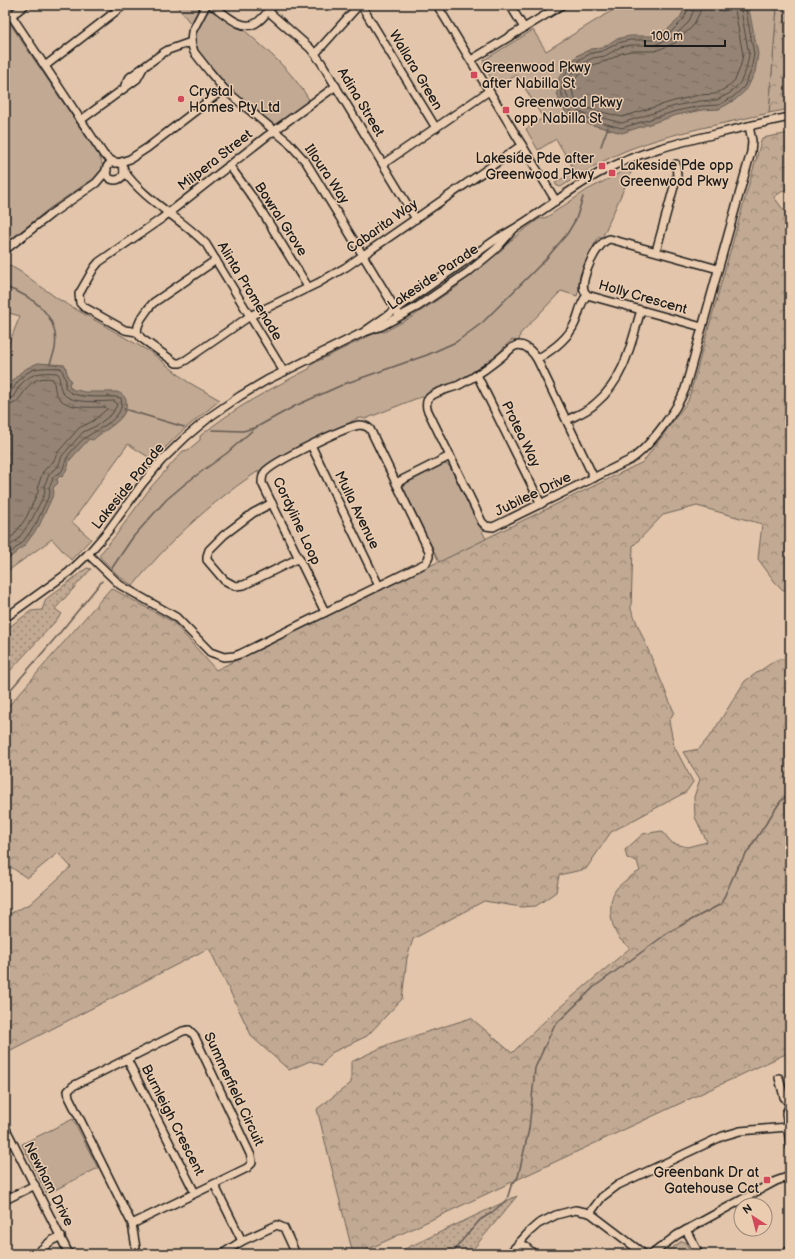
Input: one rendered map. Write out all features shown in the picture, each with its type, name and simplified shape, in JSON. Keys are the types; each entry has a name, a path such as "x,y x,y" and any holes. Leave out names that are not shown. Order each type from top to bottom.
{"street":[{"path":"11,16 25,5"},
{"path":"45,66 124,5"},
{"path":"81,120 124,87 130,77 168,50 191,42 194,26 206,5"},
{"path":"212,5 246,26 251,26 258,22 271,8"},
{"path":"315,54 360,5"},
{"name":"Wallara Green","path":"360,5 436,128"},
{"path":"437,5 556,201"},
{"path":"510,5 524,28"},
{"path":"471,60 562,5"},
{"name":"Alinta Promenade","path":"5,6 104,155 107,169"},
{"name":"Adina Street","path":"271,8 315,54 336,86 416,219"},
{"name":"Illoura Way","path":"191,42 194,52 224,89 292,145 306,162 401,316"},
{"name":"Milpera Street","path":"137,332 125,330 84,307 80,303 79,294 94,268 99,262 169,212 274,130 336,86"},
{"path":"5,250 51,214 96,183 110,164 120,166 156,141 224,89"},
{"path":"383,164 489,91"},
{"name":"Lakeside Parade","path":"5,618 69,572 88,554 108,531 161,461 187,436 211,416 234,400 284,372 362,333 498,238 512,231 595,175 630,158 662,147 790,117"},
{"name":"Jubilee Drive","path":"450,456 482,522 486,526 495,527 637,456 646,447 676,407 685,389 752,149 749,126"},
{"name":"Cabarita Way","path":"137,332 138,335 144,340 173,361 180,363 250,316 336,273 522,145"},
{"name":"Alinta Promenade","path":"104,155 120,166 132,183 202,240 216,260 284,372"},
{"path":"656,251 677,176 676,164"},
{"path":"96,183 121,178 120,166"},
{"name":"Bowral Grove","path":"229,166 258,205 308,287"},
{"path":"107,169 108,176 115,180"},
{"name":"Alinta Promenade","path":"115,180 132,183"},
{"name":"Lakeside Parade","path":"362,333 377,329 432,297 467,273 496,248 512,231"},
{"name":"Holly Crescent","path":"702,327 587,295 583,287 588,267 604,241 613,240 718,269"},
{"path":"137,332 139,323 150,306 216,260"},
{"path":"537,359 551,351 572,328 581,304 587,295"},
{"path":"567,420 596,403 618,377 627,357 641,310"},
{"path":"88,554 114,581 134,594 171,614 181,622 206,649 219,657 234,656 379,586 428,560 429,551 396,483 450,456 427,409 427,402 430,397 460,385 477,375 516,346 522,345 537,359 594,478"},
{"name":"Protea Way","path":"477,375 541,504"},
{"name":"Cordyline Loop","path":"325,612 262,484 262,477 264,473 275,464 311,445 357,426 364,425 370,429 396,483"},
{"name":"Mulla Avenue","path":"311,445 379,586"},
{"path":"272,503 253,513 224,535 209,550 206,556 207,560 224,580 235,586 244,585 299,558"},
{"name":"Summerfield Circuit","path":"132,1224 246,1168 251,1164 252,1160 193,1033 189,1030 183,1031 73,1086 68,1091 69,1097 132,1224 137,1254"},
{"name":"Burnleigh Crescent","path":"127,1059 195,1193"},
{"path":"779,1078 784,1097 790,1105 787,1111 790,1146"},
{"name":"Newham Drive","path":"5,1127 69,1254"},
{"path":"590,1213 602,1197 618,1185 723,1136 740,1131 788,1127"},
{"path":"652,1254 669,1240 686,1230 776,1181 790,1176"},
{"path":"214,1184 242,1241"},
{"path":"5,1200 35,1185"},
{"path":"509,1254 534,1227 552,1217 575,1210 590,1213 644,1254"},
{"path":"222,1254 242,1241 273,1226 281,1224 285,1229 296,1254"},
{"path":"686,1230 699,1254"},
{"path":"36,1254 51,1241 61,1236"},
{"path":"520,1242 534,1254"}],"green space":[{"path":"176,5 201,5 191,24"},
{"path":"621,5 777,5 769,113 681,133 647,143 603,161 561,187 557,186 555,183 575,171 556,139 538,150 526,129 543,118 517,75 496,87 483,64 484,60 533,30 546,51"},
{"path":"777,5 790,5 790,109 769,113"},
{"path":"211,10 238,28 244,30 272,55 288,71 310,101 274,125 233,92 215,74 197,49 195,41 196,33 207,13"},
{"path":"5,16 99,156 102,170 99,175 50,208 5,244"},
{"path":"790,133 790,186 774,197 790,219 790,589 783,590 775,582 758,559 762,524 697,506 663,515 633,546 631,609 674,712 669,721 674,746 693,782 686,792 611,832 586,869 559,875 556,892 536,906 521,907 484,901 413,939 407,958 402,999 367,1036 331,1053 322,1065 310,1061 289,1070 252,1037 209,948 5,1053 5,916 30,904 71,867 58,853 27,878 5,863 5,710 111,588 173,622 216,670 643,462 688,401 762,138"},
{"path":"633,166 603,236 598,238 594,245 584,271 577,296 561,291 520,334 519,341 512,340 503,348 499,355 488,364 459,381 426,396 365,419 355,419 347,425 292,451 269,464 226,494 186,528 133,586 120,577 100,557 100,554 116,535 151,487 183,451 188,450 200,440 200,436 213,426 253,400 309,369 312,364 379,331 384,332 412,317 458,286 461,281 539,219 547,217 587,190"},
{"path":"497,242 498,243 468,268 447,283 443,279"},
{"path":"5,263 21,272 58,299 152,353 188,382 220,400 181,432 153,460 128,444 72,522 91,539 71,560 52,539 5,573 5,353 20,316 5,312"},
{"path":"444,464 450,467 486,539 439,562 403,487 405,484"},
{"path":"87,568 91,569 55,609 62,614 9,672 5,669 5,630 31,611 42,610 46,599"},
{"path":"790,658 790,1052 358,1254 353,1254 317,1109 351,1083 351,1062 389,1044 471,1018 512,1053 552,1014 630,948 616,933 613,927 611,913 612,899 617,888 628,878 640,871 637,861 627,858 625,850 643,834 662,831 672,843 687,847 707,842 695,817 694,797 700,779 683,752 699,749 713,732 745,681 776,660"},
{"path":"73,1119 98,1168 47,1194 22,1144"},
{"path":"517,1196 469,1254 394,1254"},
{"path":"682,1241 686,1243 692,1254 664,1254"}],"water":[{"path":"686,5 748,5 758,54 755,72 747,89 735,100 719,109 702,110 677,115 622,133 574,120 562,108 557,93 559,78 566,66 578,55 591,49 602,48 616,39 630,36 652,36 667,30 680,18"},
{"path":"38,363 65,365 68,377 71,380 69,385 73,390 84,392 117,392 122,394 126,400 126,407 120,419 93,440 89,439 69,461 68,467 62,477 60,476 57,479 58,483 53,488 54,493 39,526 25,545 5,562 5,394 11,383 22,371"}],"waterway":[{"path":"601,146 608,127"},
{"path":"344,384 427,355 456,342 482,323 545,260 567,234 576,219 583,197"},
{"path":"5,287 34,302 49,317 55,337 55,349 50,364"},
{"path":"112,568 133,537 166,500 186,483 227,453 255,428 295,406 342,385"},
{"path":"124,409 184,427"},
{"path":"212,430 243,431 254,428"},
{"path":"5,696 102,581"},
{"path":"453,1254 459,1244 480,1220 491,1213 507,1199 511,1186 518,1177 529,1129 535,1068 554,1026 594,987 669,932 721,904 737,868 780,802 790,792"}],"place":[{"name":"Greenwood Pkwy after Nabilla St","path":"474,75"},
{"name":"Crystal Homes Pty Ltd","path":"181,99"},
{"name":"Greenwood Pkwy opp Nabilla St","path":"506,110"},
{"name":"Lakeside Pde after Greenwood Pkwy","path":"602,166"},
{"name":"Lakeside Pde opp Greenwood Pkwy","path":"612,173"},
{"name":"Greenbank Dr at Gatehouse Cct","path":"767,1180"}]}
